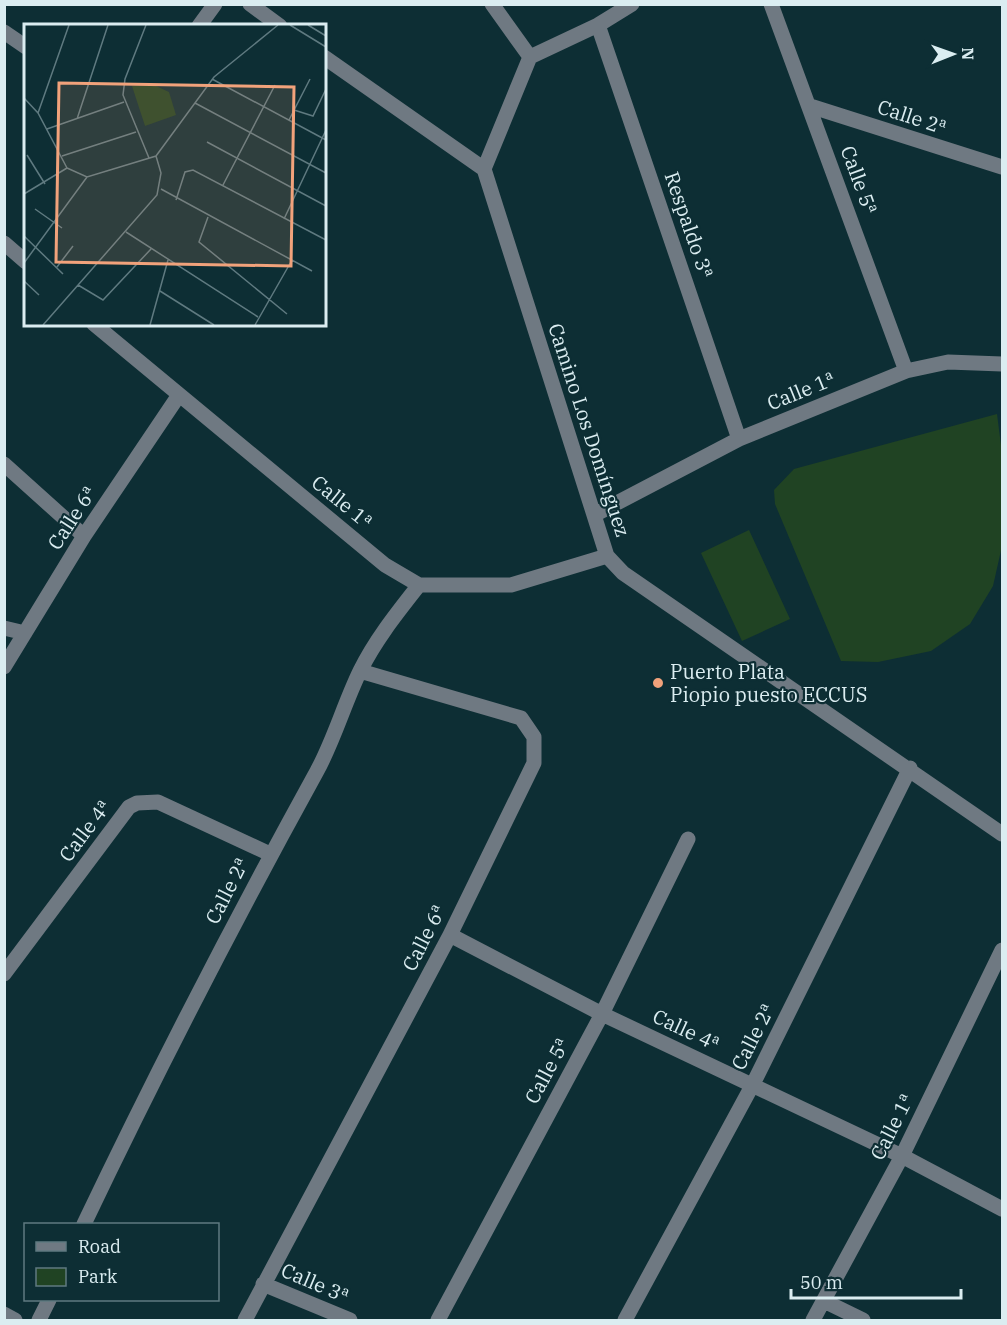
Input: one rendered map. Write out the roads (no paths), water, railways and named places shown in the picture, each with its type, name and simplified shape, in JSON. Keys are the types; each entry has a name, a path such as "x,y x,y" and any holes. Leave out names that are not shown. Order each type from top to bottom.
{"street":[{"path":"200,24 215,4"},
{"path":"250,4 276,24"},
{"path":"492,4 530,57"},
{"path":"326,58 484,169 530,57 598,25 632,4"},
{"name":"Calle 5ª","path":"771,4 906,371"},
{"name":"Respaldo 3ª","path":"598,25 739,439"},
{"path":"4,32 24,46"},
{"name":"Calle 2ª","path":"810,106 1002,167"},
{"name":"Camino Los Domínguez","path":"484,169 607,556 622,573 910,768 1002,834"},
{"path":"4,243 24,260"},
{"name":"Calle 1ª","path":"96,326 386,565 419,585"},
{"name":"Calle 1ª","path":"594,515 739,439 906,371 948,362 1002,364"},
{"name":"Calle 6ª","path":"4,667 84,536 179,395"},
{"path":"4,464 84,536"},
{"path":"419,585 511,585 607,556"},
{"name":"Calle 2ª","path":"84,1223 138,1112 270,854 319,768 360,671 386,626 419,585"},
{"path":"4,628 25,633"},
{"name":"Calle 6ª","path":"245,1320 450,934 534,763 534,737 521,718 360,671"},
{"name":"Calle 2ª","path":"626,1320 753,1084 910,768"},
{"name":"Calle 4ª","path":"4,974 129,807 137,803 158,802 166,805 270,854"},
{"name":"Calle 5ª","path":"438,1320 602,1014 688,838"},
{"name":"Calle 4ª","path":"450,934 602,1014 902,1156 1002,1209"},
{"name":"Calle 1ª","path":"813,1320 902,1156 1002,950"},
{"name":"Calle 3ª","path":"263,1284 350,1320"},
{"path":"39,1320 48,1301"},
{"path":"824,1301 863,1320"},
{"path":"4,1314 15,1320"}],"place":[{"name":"Puerto Plata Piopio puesto ECCUS","path":"658,683"}]}
